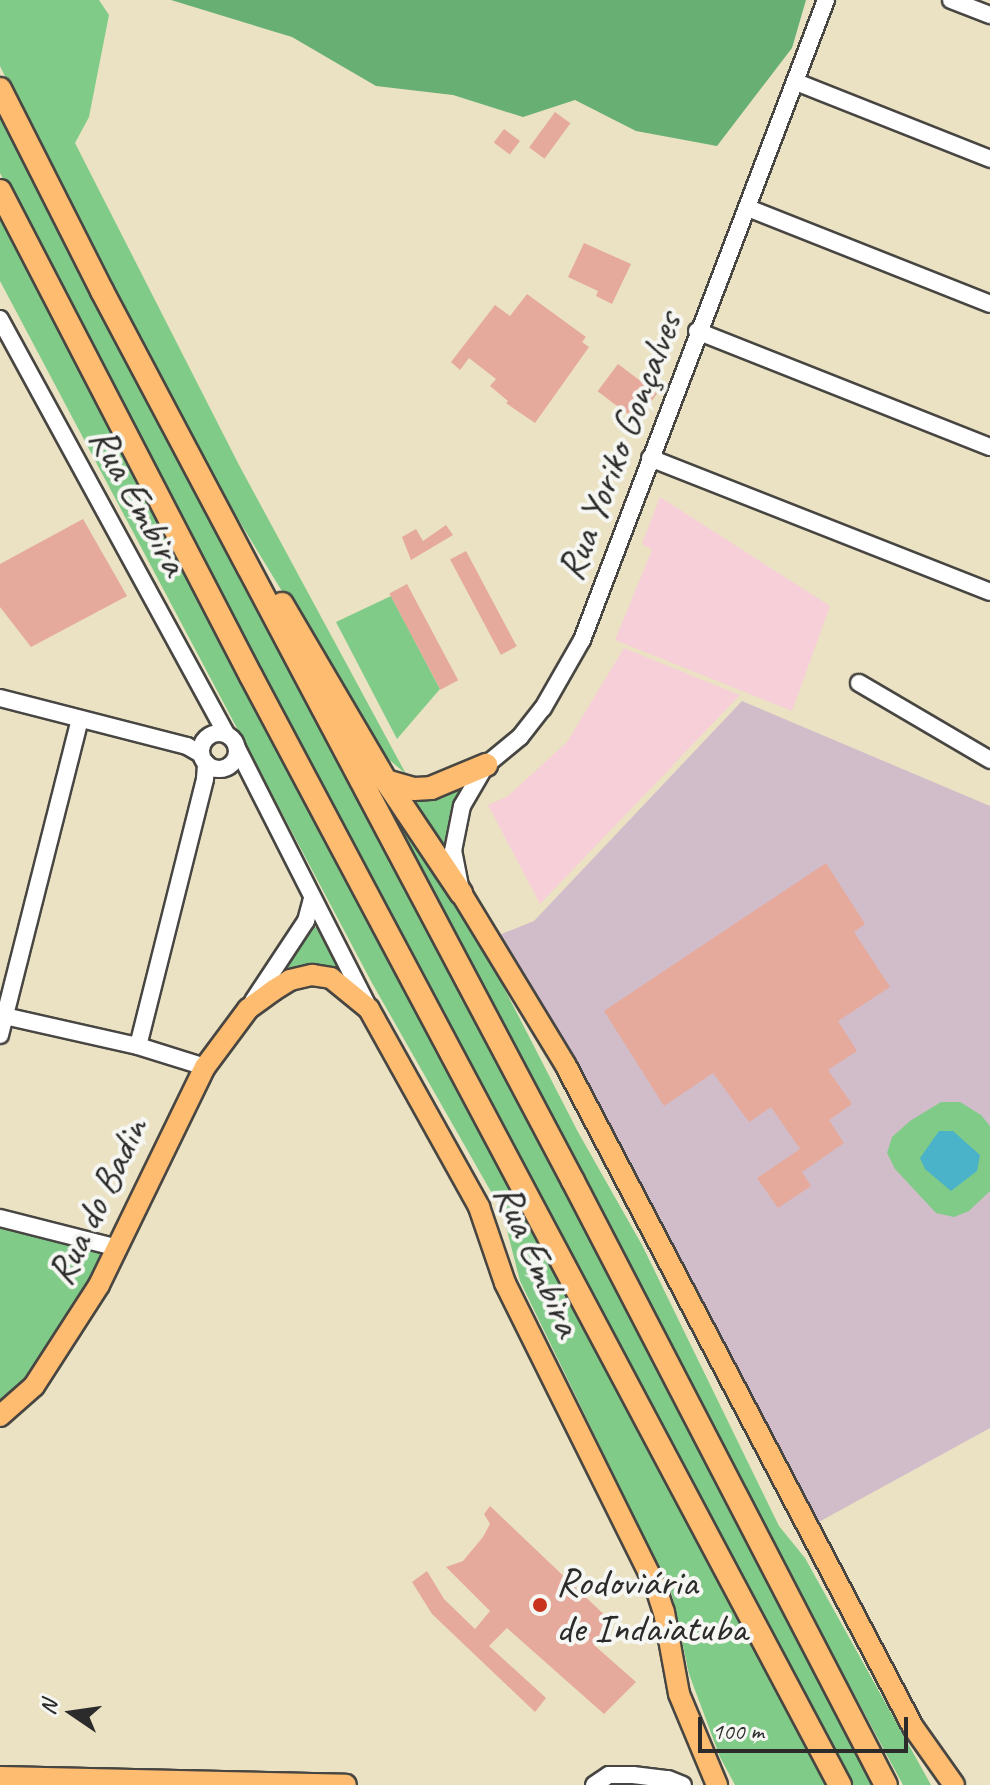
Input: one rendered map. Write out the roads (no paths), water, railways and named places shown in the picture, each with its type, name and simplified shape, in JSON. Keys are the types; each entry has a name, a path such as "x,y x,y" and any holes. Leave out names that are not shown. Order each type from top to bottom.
{"highway":[{"path":"0,89 227,530 889,1785"},
{"path":"0,191 251,676 838,1785"},
{"path":"227,530 256,559 386,781 461,893"},
{"path":"386,781 414,789 431,788 486,765"}],"main road":[{"path":"461,893 566,1066 913,1727 954,1785"},
{"name":"Rua do Badin","path":"0,1416 34,1386 99,1285 205,1067 248,1009 290,980 312,975 331,978 369,1009"},
{"name":"Rua Embira","path":"369,1009 479,1207 505,1283 655,1585 664,1612 679,1694 717,1785"},
{"path":"0,1777 346,1785"}],"street":[{"name":"Rua Yoriko Gonçalves","path":"461,893 453,851 457,821 486,765 520,737 562,678 582,640 697,331 748,208 826,0"},
{"path":"951,0 990,15"},
{"path":"796,82 990,159"},
{"path":"748,208 990,304"},
{"name":"Rua Embira","path":"0,319 210,750 237,748 369,1009"},
{"path":"697,331 990,447"},
{"path":"650,458 990,592"},
{"path":"859,683 990,760"},
{"path":"0,698 210,750 252,780"},
{"path":"0,1035 80,719"},
{"path":"138,1046 210,750"},
{"name":"Rua do Badin","path":"248,1009 306,921 312,899"},
{"path":"3,1016 138,1046 205,1067"},
{"path":"0,1218 118,1248"},
{"path":"594,1785 609,1775 633,1775 668,1779 683,1785"}],"water":[{"path":"939,1131 953,1131 980,1155 977,1171 951,1191 925,1169 920,1158"}],"place":[{"name":"Rodoviária de Indaiatuba","path":"540,1605"}]}
